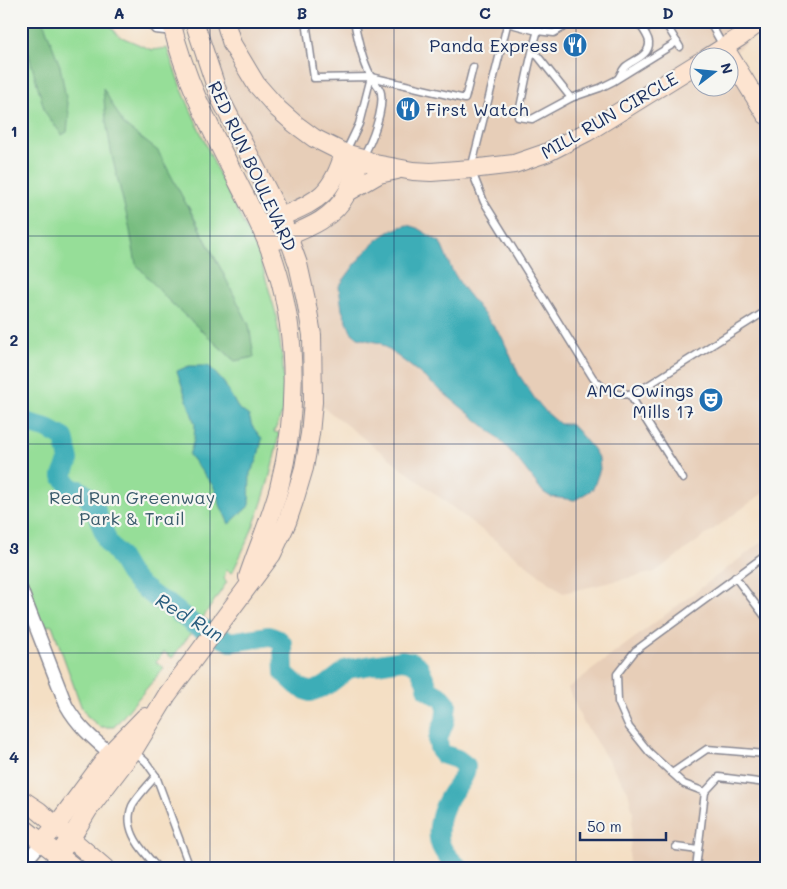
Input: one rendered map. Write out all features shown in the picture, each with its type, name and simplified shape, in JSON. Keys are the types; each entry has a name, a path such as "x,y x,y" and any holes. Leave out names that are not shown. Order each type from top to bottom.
{"main road":[{"name":"RED RUN BOULEVARD","path":"42,842 167,695 272,554 287,522 304,468 313,402 312,335 298,264 281,217 219,96 194,21"},
{"name":"MILL RUN CIRCLE","path":"225,21 232,44 256,84 278,109 314,138 344,153 375,164 401,169 431,172 470,170 514,164 546,153 587,132 690,68"},
{"path":"761,21 724,47 761,104"},
{"name":"RED RUN BOULEVARD","path":"172,27 179,54 192,89 261,227 277,271 290,335 293,401 285,462 279,490 241,594"},
{"path":"314,138 327,155 331,165 332,178 328,190"},
{"path":"261,227 313,201 328,190 334,182 344,153"},
{"path":"267,244 307,229 335,210 348,192 355,168 362,158"},
{"path":"348,192 379,174 401,169"},
{"name":"RED RUN BOULEVARD","path":"53,861 71,838 88,810 121,749"},
{"path":"21,800 39,811 104,868"},
{"path":"21,826 42,842 53,861 75,868"}],"street":[{"path":"21,590 66,705 73,718 85,731 121,749"},
{"name":"RED RUN BOULEVARD","path":"21,867 42,842"}],"lane":[{"path":"147,21 155,30 172,27"},
{"path":"306,21 314,78 371,77 465,99 474,67"},
{"path":"354,21 358,42 371,77 381,92 381,105 370,145 362,158"},
{"path":"541,21 537,31 518,118 532,119 571,98 600,88 679,44 664,21"},
{"path":"574,21 554,34 507,22 470,170 484,202 593,378 601,386 614,394 630,395 766,310"},
{"path":"618,78 624,68 643,56 648,47 647,36 637,21"},
{"path":"708,21 724,47"},
{"path":"533,50 571,98"},
{"path":"344,153 359,124 371,77"},
{"path":"630,395 683,479"},
{"path":"705,792 684,784 648,752 629,727 618,702 617,674 635,651 766,555"},
{"path":"735,577 766,618"},
{"path":"121,749 146,762 156,776 190,868"},
{"path":"672,773 707,749 766,754"},
{"path":"156,776 132,806 130,825 140,849 158,868"},
{"path":"696,868 705,792 719,777 766,783"},
{"path":"676,847 698,850"}],"shaded area":[{"path":"199,21 766,21 766,28 739,48 690,48 690,98 740,98 740,59 766,104 766,491 655,572 563,593 318,403 310,300 229,108"},
{"path":"766,539 766,868 628,868 633,813 628,791 582,720 568,688"}],"green space":[{"name":"Red Run Greenway Park & Trail","path":"21,21 106,21 119,36 152,50 167,48 180,85 218,172 259,255 276,314 283,364 284,409 274,432 279,433 267,488 255,522 232,573 226,570 224,579 227,582 204,616 172,658 164,652 156,662 164,668 114,727 100,727 87,716 81,706 52,625 40,628 21,579","holes":["188,206 223,273 235,361 202,331"]},
{"path":"23,21 43,21 60,66 69,114 67,132 62,135 45,112 23,34"},
{"path":"103,88 124,125 158,151 249,325 254,357 235,361 169,301 136,264 129,225 112,156"}],"water":[{"path":"407,225 417,228 440,242 452,270 463,288 502,337 519,375 535,399 560,424 569,424 575,428 593,449 599,459 600,469 593,489 575,500 551,497 543,492 515,456 494,434 380,343 358,338 351,332 342,310 339,286 376,241 385,234"},
{"path":"189,366 209,366 224,383 238,408 249,416 252,426 262,439 257,461 250,473 249,506 229,524 214,487 189,455 194,440 195,424 177,371"}],"waterway":[{"name":"Red Run","path":"21,421 46,428 64,438 69,460 62,476 72,489 79,490 85,494 95,508 108,543 137,583 158,599 167,603 193,624 231,642 269,636 279,640 283,645 284,673 299,687 310,692 326,686 348,669 402,660 412,662 419,667 428,690 442,698 447,704 445,720 438,741 442,754 457,759 466,766 463,777 445,806 439,828 440,843 443,850 459,868"}],"place":[{"name":"Panda Express","path":"575,45"},
{"name":"First Watch","path":"408,109"},
{"name":"AMC Owings Mills 17","path":"711,400"}]}
